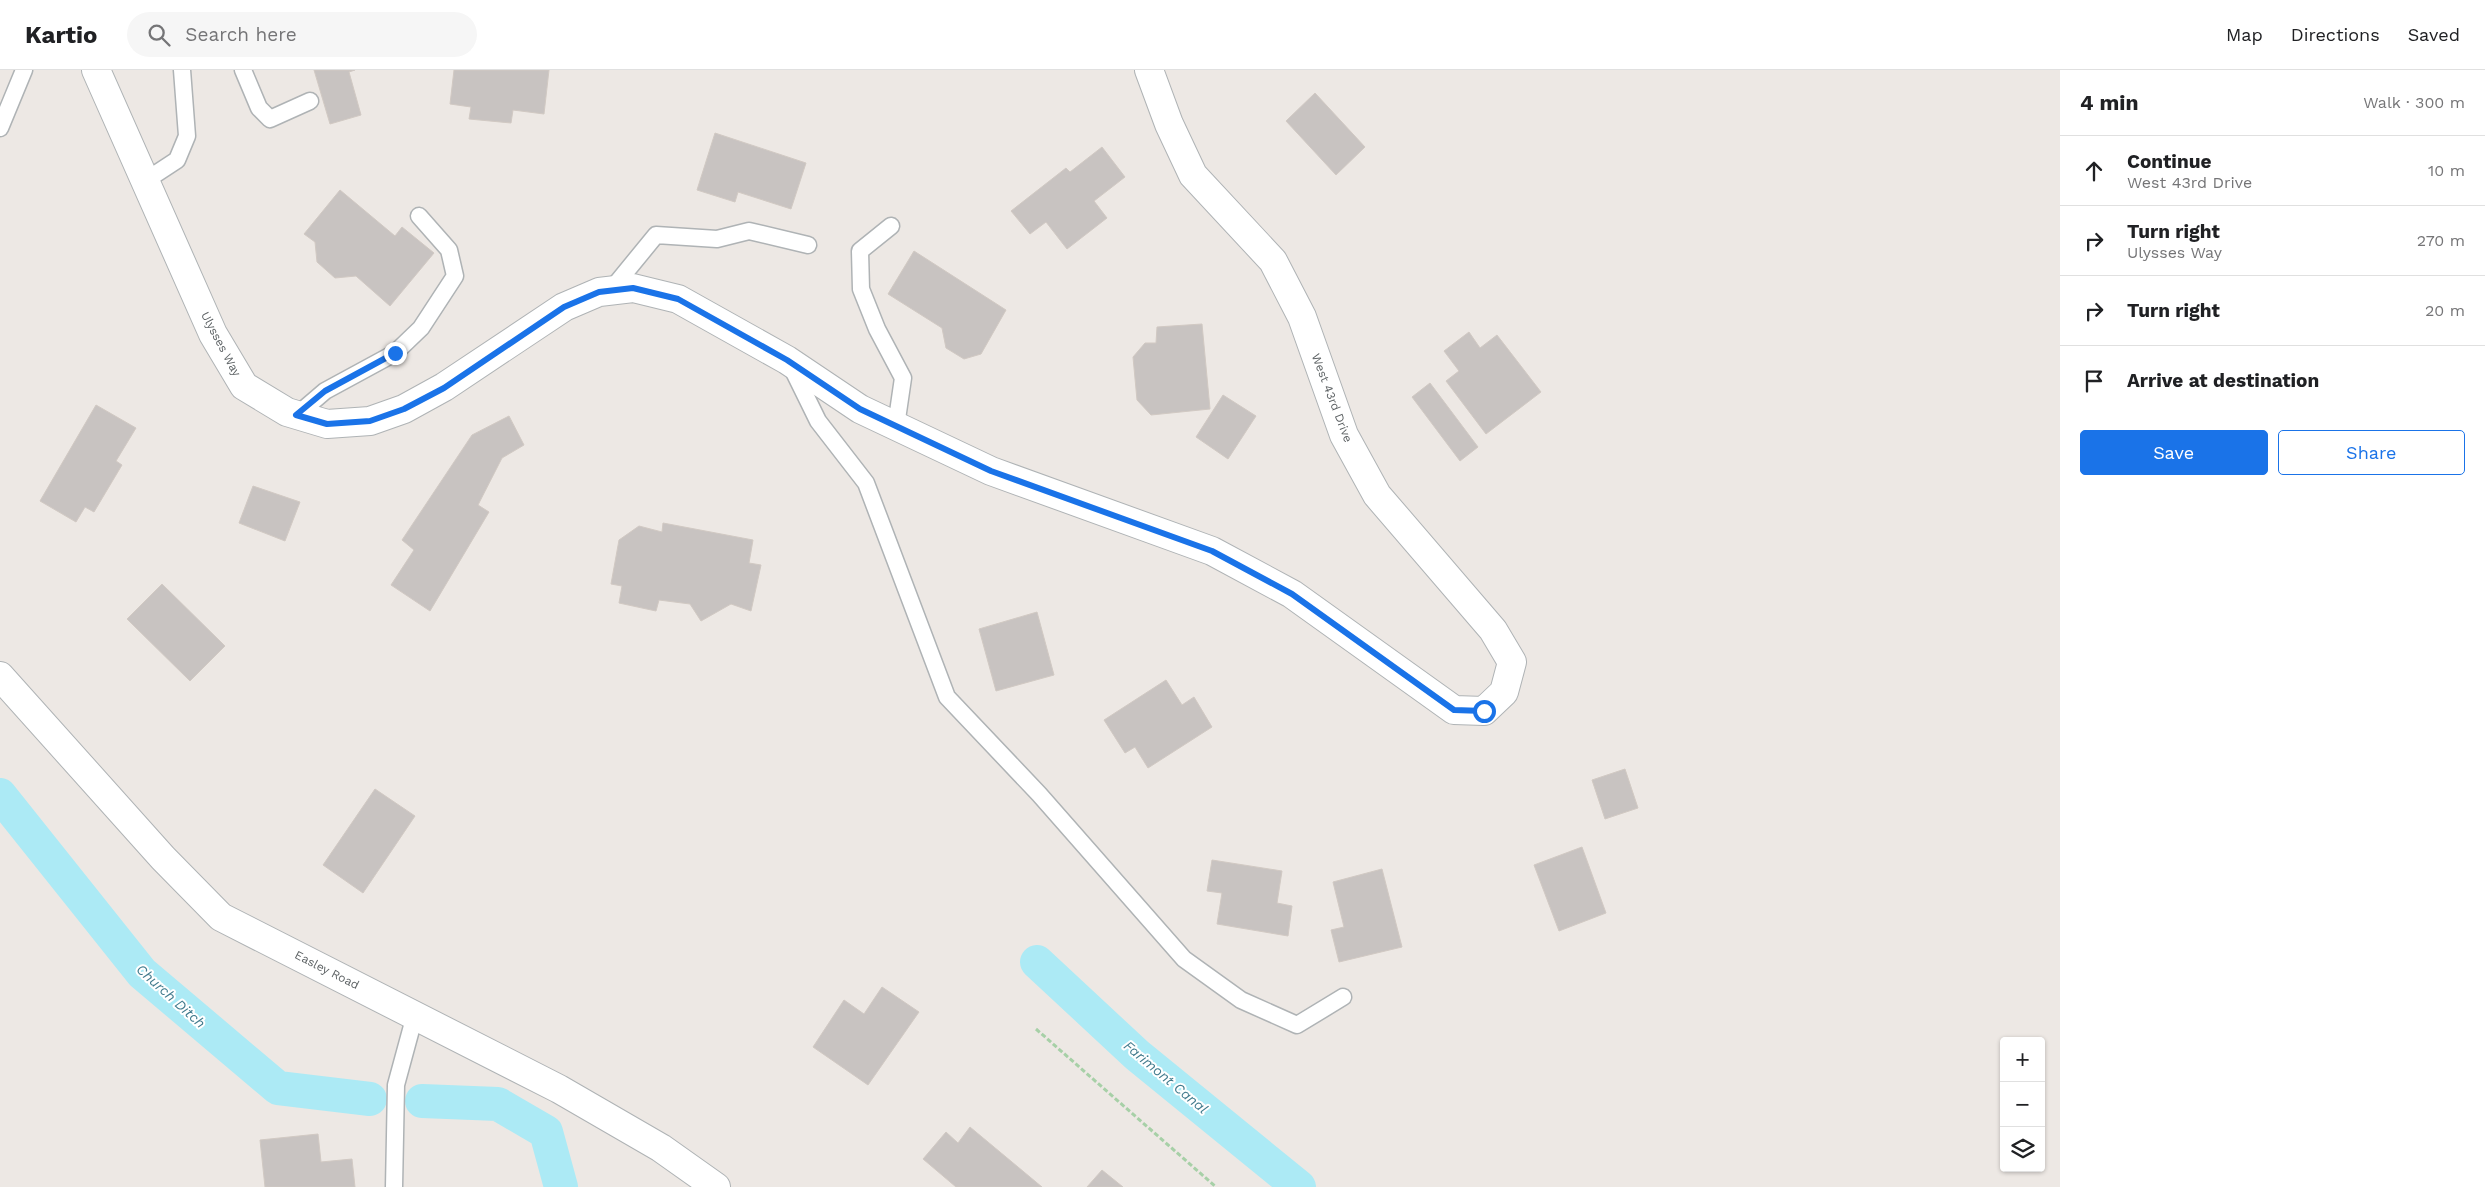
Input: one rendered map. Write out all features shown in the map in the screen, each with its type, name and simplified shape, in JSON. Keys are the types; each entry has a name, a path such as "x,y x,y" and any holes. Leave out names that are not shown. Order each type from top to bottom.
{"street":[{"name":"Ulysses Way","path":"96,70 213,334 244,386 287,412 327,424 370,421 404,409 444,388 564,307 599,292 633,288 678,299 787,360 860,409 991,471 1212,551 1292,594 1454,710"},
{"name":"West 43rd Drive","path":"1148,70 1169,124 1193,175 1273,261 1302,317 1344,435 1377,496 1493,630 1512,662 1504,692 1484,711 1454,710"},
{"name":"Easley Road","path":"0,676 163,858 221,917 559,1088 661,1148 716,1187"}],"lane":[{"path":"0,128 24,70"},
{"path":"146,181 177,160 187,136 182,70"},
{"path":"243,70 258,108 270,118 310,102"},
{"path":"296,415 325,391 395,353 421,328 456,276 450,250 419,216"},
{"path":"891,226 860,251 861,289 878,329 903,378 896,426"},
{"path":"611,290 656,235 717,239 750,231 808,246"},
{"path":"787,360 818,420 866,483 947,697 1038,794 1184,960 1241,1000 1297,1025 1343,997"},
{"path":"394,1187 396,1085 414,1015"}],"path":[{"path":"1036,1029 1216,1187"}],"building":[{"path":"314,70 355,70 349,72 361,115 330,124"},
{"path":"454,70 549,70 544,114 513,110 511,123 469,119 471,107 450,104"},
{"path":"1315,93 1365,147 1336,175 1286,121"},
{"path":"715,133 806,163 791,209 738,192 735,202 697,190"},
{"path":"1102,147 1125,177 1094,201 1107,218 1067,249 1046,222 1030,234 1011,211 1066,168 1070,172"},
{"path":"340,190 395,236 402,227 434,253 390,306 356,276 335,278 317,262 315,242 304,234"},
{"path":"914,251 1006,310 981,354 964,359 946,348 942,328 888,294"},
{"path":"1202,324 1210,409 1151,415 1137,400 1133,357 1145,343 1156,343 1157,327"},
{"path":"1469,332 1480,348 1497,335 1541,392 1486,434 1446,381 1459,371 1444,351"},
{"path":"1430,383 1478,447 1460,461 1412,397"},
{"path":"1223,395 1256,416 1228,459 1196,437"},
{"path":"96,405 136,428 116,461 122,465 94,512 85,507 76,522 40,501"},
{"path":"509,416 524,445 502,458 478,505 489,512 430,611 391,585 414,550 402,540 472,435"},
{"path":"253,486 300,502 285,541 239,523"},
{"path":"663,523 753,540 749,563 761,565 751,611 731,604 701,621 690,604 659,600 656,611 619,603 622,586 611,584 619,540 639,526 662,532"},
{"path":"162,584 225,646 190,681 127,619"},
{"path":"1037,612 1054,675 996,691 979,629"},
{"path":"1166,680 1182,705 1194,697 1212,727 1148,768 1135,747 1125,753 1104,720"},
{"path":"1625,769 1638,808 1605,819 1592,780"},
{"path":"375,789 415,816 363,893 323,865"},
{"path":"1582,847 1606,913 1559,931 1534,865"},
{"path":"1212,860 1282,871 1277,903 1292,906 1288,936 1217,924 1222,893 1207,891"},
{"path":"1382,869 1402,947 1339,962 1331,930 1344,927 1333,882"},
{"path":"882,987 919,1012 868,1085 813,1047 844,1000 864,1014"},
{"path":"970,1127 1042,1187 956,1187 923,1159 946,1132 958,1143"},
{"path":"318,1134 321,1162 352,1159 355,1187 265,1187 260,1140"},
{"path":"1102,1170 1123,1187 1087,1187"}],"waterway":[{"name":"Church Ditch","path":"0,795 142,973 278,1088 370,1099"},
{"name":"Farimont Canal","path":"1037,962 1137,1055 1299,1187"},
{"name":"Church Ditch","path":"422,1101 498,1104 546,1132 561,1187"}],"route":[{"path":"395,353 325,391 296,415 327,424 370,421 404,409 444,388 564,307 599,292 633,288 678,299 787,360 860,409 991,471 1212,551 1292,594 1454,710 1484,711"}]}
